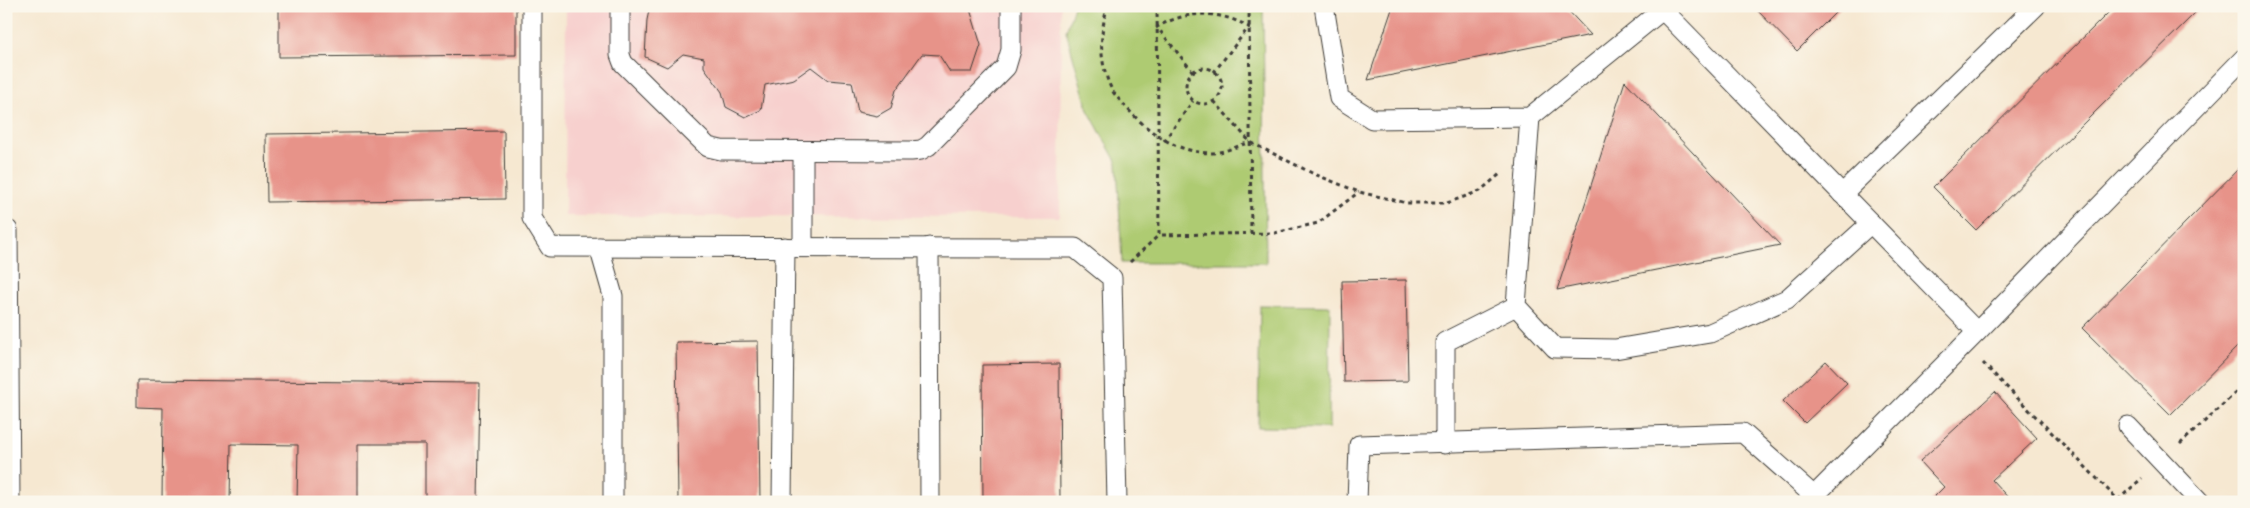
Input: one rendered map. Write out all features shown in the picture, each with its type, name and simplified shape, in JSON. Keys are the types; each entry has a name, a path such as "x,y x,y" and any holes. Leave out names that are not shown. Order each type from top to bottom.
{"lane":[{"path":"532,6 532,218 550,247 1075,248 1112,278 1116,502"},
{"path":"620,6 620,55 622,63 702,144 713,150 911,152 928,146 1006,67 1011,50 1011,6"},
{"path":"1324,6 1339,98 1372,118 1530,117 1663,8 1871,223 1971,338"},
{"path":"1842,194 2036,6"},
{"path":"1356,502 1360,445 1446,444 1743,433 1811,499 2244,58"},
{"path":"1530,117 1516,306 1555,348 1615,349 1710,333 1787,299 1871,223"},
{"path":"782,502 794,248 803,151"},
{"path":"6,230 8,230 10,502"},
{"path":"599,248 613,296 613,502"},
{"path":"929,248 930,502"},
{"path":"1446,444 1445,342 1516,306"},
{"path":"2128,426 2200,502"}],"path":[{"path":"1108,6 1103,22 1101,58 1111,90 1133,115 1159,138 1188,151 1212,153 1250,142"},
{"path":"1157,6 1159,235"},
{"path":"1249,6 1251,235"},
{"path":"1157,27 1170,20 1204,13 1238,21 1249,27"},
{"path":"1157,27 1193,72"},
{"path":"1214,72 1249,27"},
{"path":"1204,68 1214,72 1221,81 1221,92 1214,101 1204,104 1193,101 1189,97 1186,86 1193,72 1204,68"},
{"path":"1164,141 1193,101"},
{"path":"1214,101 1250,142 1312,173 1359,192 1407,203 1447,203 1480,191 1528,151"},
{"path":"1112,278 1159,235 1251,235 1275,233 1318,223 1359,192"},
{"path":"1971,338 2120,502"},
{"path":"2106,502 2114,495"}],"shaded area":[{"path":"566,6 1061,6 1060,217 565,216"}],"green space":[{"path":"1074,6 1263,6 1266,263 1122,263 1117,163 1088,110 1066,31"},
{"path":"1260,305 1330,306 1329,428 1258,427"}],"building":[{"path":"279,6 516,6 516,55 279,57"},
{"path":"650,6 969,6 981,45 972,72 950,72 939,55 922,54 896,90 891,108 877,116 858,112 852,82 828,80 811,67 794,79 765,85 761,110 745,117 726,107 722,92 704,67 704,58 683,54 667,67 645,57 647,20"},
{"path":"1393,6 1564,6 1591,35 1368,80"},
{"path":"1755,6 1842,6 1797,51"},
{"path":"2115,6 2202,6 1976,230 1933,187"},
{"path":"1625,81 1780,245 1557,290"},
{"path":"504,131 505,199 267,202 266,134"},
{"path":"2244,163 2244,340 2170,415 2082,328"},
{"path":"1406,280 1408,381 1344,382 1342,281"},
{"path":"758,341 760,502 678,502 676,342"},
{"path":"1826,361 1847,383 1805,423 1783,401"},
{"path":"1059,364 1060,502 983,502 982,365"},
{"path":"137,380 480,383 478,502 425,502 425,444 358,444 358,502 297,502 298,445 231,444 230,501 162,501 163,408 137,407"},
{"path":"1995,392 2037,438 1992,480 2012,502 1929,502 1944,487 1920,461"}]}
